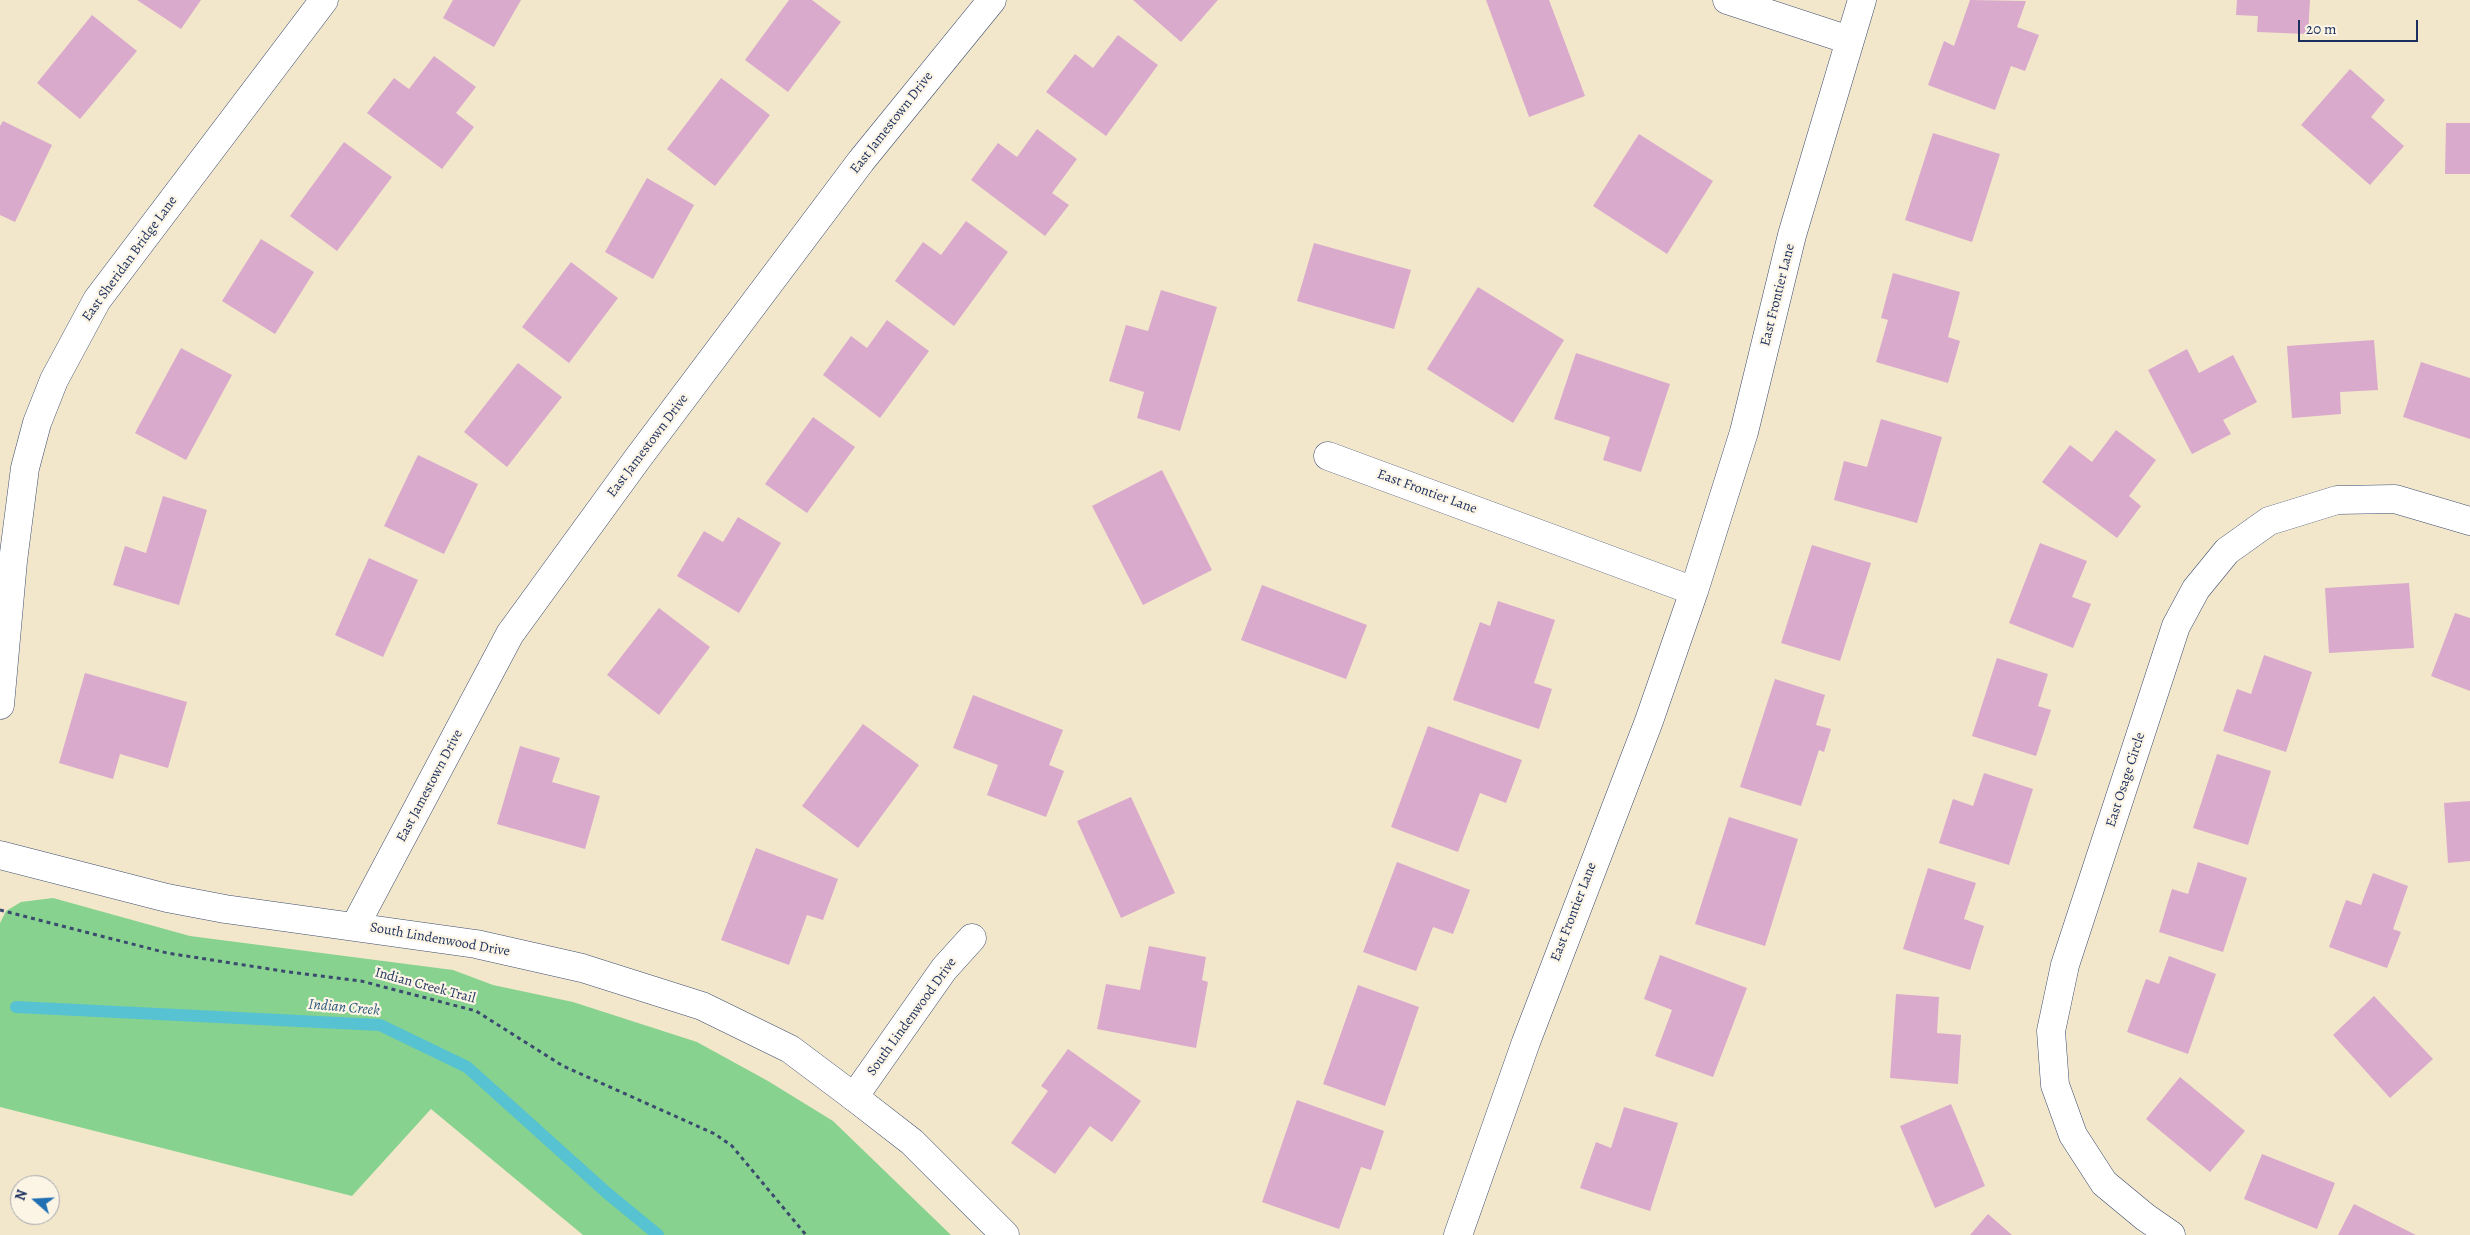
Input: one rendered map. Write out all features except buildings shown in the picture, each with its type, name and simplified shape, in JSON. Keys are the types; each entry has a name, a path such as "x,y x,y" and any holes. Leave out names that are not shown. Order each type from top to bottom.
{"street":[{"name":"East Sheridan Bridge Lane","path":"0,705 13,561 25,468 38,423 54,380 97,300 324,0"},
{"name":"East Jamestown Drive","path":"356,926 510,634 638,458 855,169 945,55 992,0"},
{"path":"1727,0 1849,40"},
{"name":"East Frontier Lane","path":"1458,1235 1526,1042 1649,722 1694,591 1744,432 1792,235 1862,0"},
{"name":"East Frontier Lane","path":"1328,456 1694,591"},
{"name":"East Osage Circle","path":"2171,1235 2145,1218 2104,1183 2073,1135 2055,1086 2051,1031 2065,964 2176,626 2196,589 2227,551 2269,521 2337,500 2395,499 2470,521"},
{"name":"South Lindenwood Drive","path":"0,855 167,898 225,909 476,944 582,968 702,1006 790,1050 854,1097 912,1142 1006,1235"},
{"name":"South Lindenwood Drive","path":"854,1097 944,970 972,938"}],"path":[{"name":"Indian Creek Trail","path":"0,910 167,953 361,981 476,1011 563,1066 715,1134 732,1146 806,1235"}],"green space":[{"path":"53,898 190,936 453,970 493,985 573,1002 697,1042 768,1081 833,1121 951,1235 583,1235 431,1109 352,1196 0,1107 0,923 6,911 21,902"}],"waterway":[{"name":"Indian Creek","path":"16,1007 380,1025 467,1067 607,1193 658,1235"}]}
